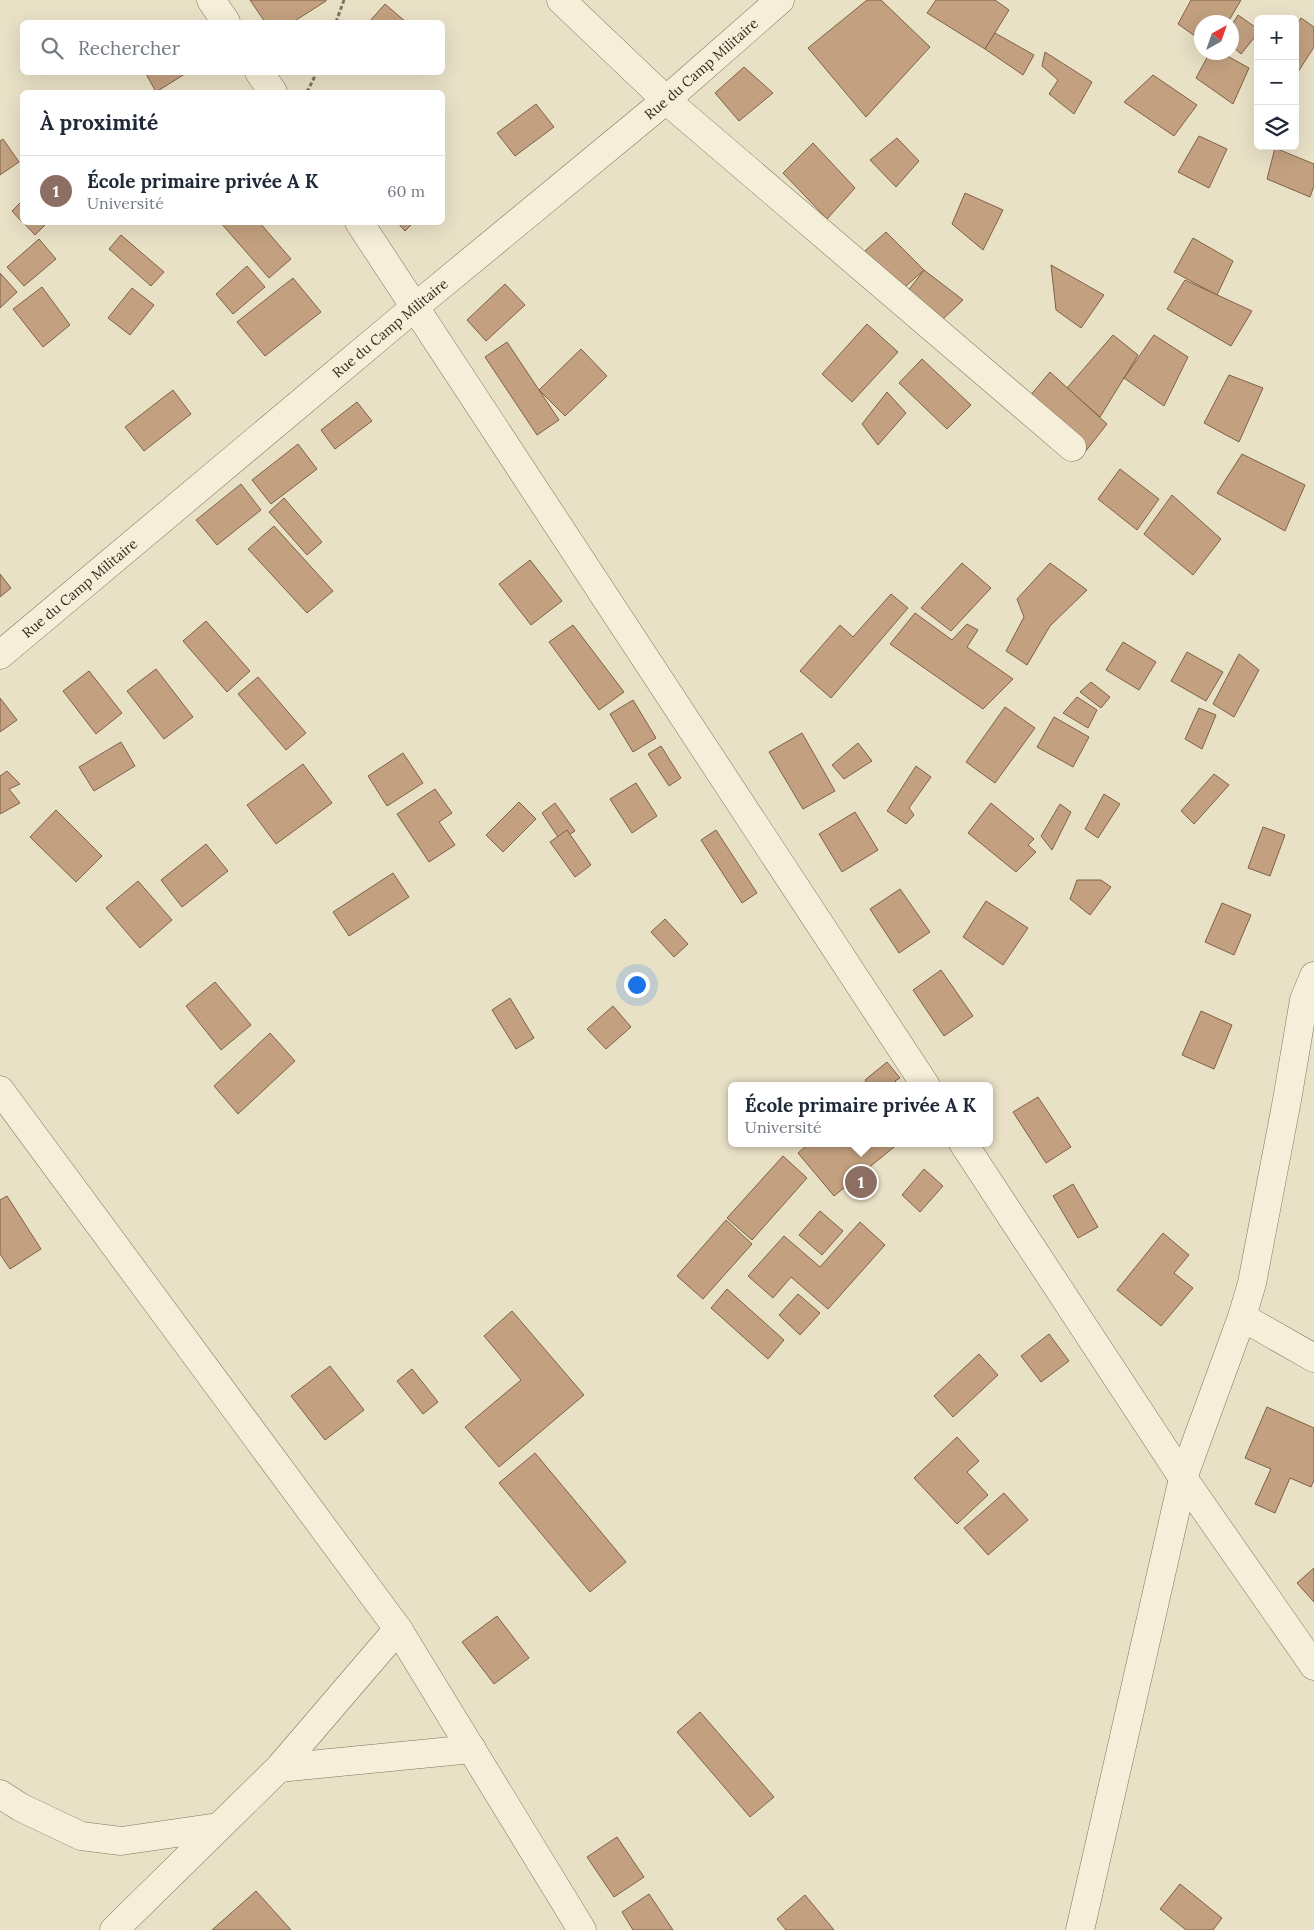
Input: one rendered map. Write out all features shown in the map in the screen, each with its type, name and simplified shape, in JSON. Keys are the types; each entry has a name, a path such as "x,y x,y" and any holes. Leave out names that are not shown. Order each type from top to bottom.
{"street":[{"path":"211,0 225,20"},
{"path":"561,0 666,100 1072,447"},
{"name":"Rue du Camp Militaire","path":"0,655 415,307 666,100 780,0"},
{"path":"261,75 272,90"},
{"path":"361,225 923,1082"},
{"path":"1080,1930 1183,1478 1242,1317 1252,1283 1304,1000 1314,976"},
{"path":"0,1090 398,1629 582,1930"},
{"path":"967,1147 1183,1478 1314,1666"},
{"path":"1242,1317 1314,1358"},
{"path":"114,1930 279,1768 398,1629"},
{"path":"279,1768 472,1749"},
{"path":"0,1794 20,1807 81,1836 121,1841 218,1827"}],"path":[{"path":"337,20 344,0"},
{"path":"308,90 316,75"}],"building":[{"path":"250,0 326,0 296,20 264,20"},
{"path":"867,0 881,0 930,47 866,117 808,48"},
{"path":"936,0 995,0 1009,10 985,49 927,13"},
{"path":"1191,0 1241,0 1232,15 1194,15 1194,35 1178,24"},
{"path":"385,4 404,20 371,20"},
{"path":"1239,16 1254,26 1254,38 1241,54 1239,52"},
{"path":"1301,18 1314,27 1314,47 1299,70 1299,60 1299,21"},
{"path":"995,33 1034,55 1023,75 985,49"},
{"path":"1045,52 1092,82 1074,114 1049,94 1058,80 1042,66"},
{"path":"1206,60 1234,60 1249,68 1233,104 1196,78"},
{"path":"744,67 773,93 739,121 715,93"},
{"path":"147,75 183,75 159,90 155,90"},
{"path":"1153,75 1197,105 1174,136 1124,102"},
{"path":"536,104 554,127 515,156 497,133"},
{"path":"1199,136 1227,149 1209,188 1178,172"},
{"path":"897,138 919,161 896,187 870,160"},
{"path":"3,139 19,162 0,175 0,141"},
{"path":"813,143 855,188 827,219 783,173"},
{"path":"1274,150 1280,150 1314,164 1314,186 1310,197 1267,179"},
{"path":"965,193 1003,210 983,250 952,224"},
{"path":"20,203 20,220 12,211"},
{"path":"26,225 45,225 35,235"},
{"path":"223,225 262,225 291,259 269,278"},
{"path":"400,225 411,225 405,231"},
{"path":"886,232 924,270 897,294 856,259"},
{"path":"121,235 164,272 151,286 109,249"},
{"path":"1193,238 1233,261 1217,295 1174,272"},
{"path":"39,239 56,259 24,286 7,267"},
{"path":"1051,265 1104,295 1081,328 1056,310"},
{"path":"247,266 265,287 233,314 216,294"},
{"path":"924,270 963,300 942,320 907,292"},
{"path":"0,273 17,292 0,308"},
{"path":"293,278 321,312 265,356 237,322"},
{"path":"1185,280 1252,311 1231,346 1167,309"},
{"path":"505,284 525,305 486,341 467,320"},
{"path":"42,287 70,325 43,347 13,309"},
{"path":"132,288 154,305 130,335 108,318"},
{"path":"867,324 898,352 852,402 822,374"},
{"path":"1113,335 1138,355 1100,417 1067,388"},
{"path":"1154,335 1188,357 1164,406 1124,378"},
{"path":"507,342 559,420 537,435 485,357"},
{"path":"581,349 607,376 565,416 539,390"},
{"path":"922,359 971,405 947,429 899,383"},
{"path":"1050,372 1107,424 1085,452 1023,404"},
{"path":"1229,375 1263,388 1239,442 1204,423"},
{"path":"173,390 191,414 144,451 125,427"},
{"path":"887,392 906,413 878,445 862,424"},
{"path":"357,402 372,421 335,449 321,430"},
{"path":"298,444 317,469 271,504 252,480"},
{"path":"1242,454 1305,485 1285,531 1217,493"},
{"path":"1120,469 1159,499 1137,530 1098,499"},
{"path":"241,484 261,510 217,545 196,520"},
{"path":"1172,495 1221,539 1193,575 1144,534"},
{"path":"284,498 322,542 307,555 269,512"},
{"path":"274,526 333,591 307,613 248,549"},
{"path":"530,560 562,601 531,625 499,584"},
{"path":"962,563 991,588 951,631 921,608"},
{"path":"1050,563 1087,590 1050,626 1027,665 1006,651 1024,617 1017,599"},
{"path":"0,574 11,588 0,597"},
{"path":"891,594 908,608 831,698 800,671 840,625 853,637"},
{"path":"915,613 952,640 967,624 978,630 967,647 1013,679 983,709 890,644"},
{"path":"206,621 250,671 227,692 183,641"},
{"path":"573,625 624,692 599,710 549,642"},
{"path":"1123,642 1156,662 1139,690 1106,670"},
{"path":"1187,652 1223,672 1206,701 1171,681"},
{"path":"1239,654 1259,670 1234,717 1213,704"},
{"path":"156,669 193,717 164,739 127,691"},
{"path":"89,671 122,713 96,734 63,691"},
{"path":"258,677 306,733 286,750 238,694"},
{"path":"1091,682 1110,697 1101,708 1080,692"},
{"path":"1077,697 1097,710 1088,728 1063,713"},
{"path":"0,698 17,720 0,732"},
{"path":"633,700 656,738 633,752 610,714"},
{"path":"1005,707 1035,728 995,783 966,762"},
{"path":"1199,708 1216,715 1202,749 1185,739"},
{"path":"1054,717 1089,737 1073,767 1037,747"},
{"path":"802,733 835,791 803,809 769,752"},
{"path":"121,742 135,766 94,791 79,767"},
{"path":"858,743 872,761 844,779 832,765"},
{"path":"661,746 681,778 669,786 648,754"},
{"path":"403,753 423,783 387,806 368,776"},
{"path":"303,764 332,803 276,844 247,805"},
{"path":"916,766 931,777 909,808 914,815 906,824 887,811"},
{"path":"7,771 20,784 9,789 20,803 0,814 0,776"},
{"path":"1214,774 1229,785 1194,824 1181,811"},
{"path":"636,783 657,816 632,833 610,799"},
{"path":"435,789 452,813 439,822 455,845 429,862 397,814"},
{"path":"1104,794 1120,804 1098,838 1085,829"},
{"path":"519,802 536,819 503,852 486,835"},
{"path":"555,803 575,831 560,840 542,813"},
{"path":"991,803 1034,839 1028,845 1036,852 1016,872 968,833"},
{"path":"1060,804 1071,812 1052,850 1041,836"},
{"path":"56,810 102,856 76,882 30,837"},
{"path":"855,812 878,850 842,872 819,834"},
{"path":"1263,827 1285,835 1270,876 1248,868"},
{"path":"567,830 591,865 575,877 550,842"},
{"path":"716,830 757,893 742,903 701,840"},
{"path":"206,844 228,871 182,907 161,880"},
{"path":"393,873 409,897 349,936 333,912"},
{"path":"1077,880 1101,880 1111,887 1090,915 1070,899"},
{"path":"138,881 172,920 140,948 106,908"},
{"path":"900,889 930,932 899,953 870,909"},
{"path":"986,901 1028,928 1003,965 963,937"},
{"path":"1222,903 1251,915 1234,955 1205,942"},
{"path":"665,919 688,944 674,957 651,932"},
{"path":"941,970 973,1016 944,1036 913,990"},
{"path":"215,982 251,1025 221,1050 186,1006"},
{"path":"510,998 534,1038 516,1049 492,1010"},
{"path":"613,1006 631,1027 606,1049 587,1029"},
{"path":"1201,1011 1232,1025 1214,1069 1182,1055"},
{"path":"270,1033 295,1061 238,1114 214,1086"},
{"path":"887,1062 900,1078 896,1082 866,1082 865,1080"},
{"path":"1038,1097 1071,1147 1046,1163 1013,1112"},
{"path":"805,1147 894,1147 834,1196 798,1153"},
{"path":"783,1156 807,1178 752,1240 727,1218"},
{"path":"924,1169 943,1186 920,1212 902,1195"},
{"path":"1073,1184 1098,1227 1078,1238 1053,1196"},
{"path":"7,1196 41,1249 10,1269 0,1254 0,1200"},
{"path":"820,1211 843,1231 822,1255 799,1235"},
{"path":"726,1220 752,1244 703,1299 677,1276"},
{"path":"860,1222 885,1245 828,1309 791,1277 773,1298 748,1276 784,1236 820,1267"},
{"path":"1163,1233 1189,1255 1174,1273 1193,1288 1161,1326 1117,1290"},
{"path":"727,1289 784,1340 768,1359 711,1308"},
{"path":"798,1294 820,1313 800,1335 779,1315"},
{"path":"512,1311 584,1395 499,1467 465,1427 521,1380 484,1336"},
{"path":"1049,1334 1069,1361 1041,1382 1021,1356"},
{"path":"979,1354 998,1375 953,1417 934,1396"},
{"path":"330,1366 364,1410 325,1440 291,1396"},
{"path":"412,1369 438,1402 423,1414 397,1381"},
{"path":"1267,1407 1314,1428 1314,1480 1311,1487 1290,1478 1275,1513 1255,1504 1271,1469 1245,1458"},
{"path":"957,1437 979,1461 967,1472 988,1495 957,1524 914,1478"},
{"path":"535,1453 626,1562 590,1592 499,1483"},
{"path":"1004,1493 1028,1520 988,1555 964,1528"},
{"path":"1314,1568 1314,1602 1297,1583"},
{"path":"497,1616 529,1658 494,1684 462,1642"},
{"path":"700,1712 774,1797 750,1817 677,1732"},
{"path":"617,1837 644,1877 614,1897 587,1857"},
{"path":"1180,1884 1222,1918 1213,1930 1186,1930 1160,1909"},
{"path":"256,1891 291,1930 212,1930"},
{"path":"649,1894 673,1930 633,1930 622,1912"},
{"path":"805,1895 834,1930 786,1930 777,1919"}],"place":[{"name":"École primaire privée A K","path":"861,1182"}]}
